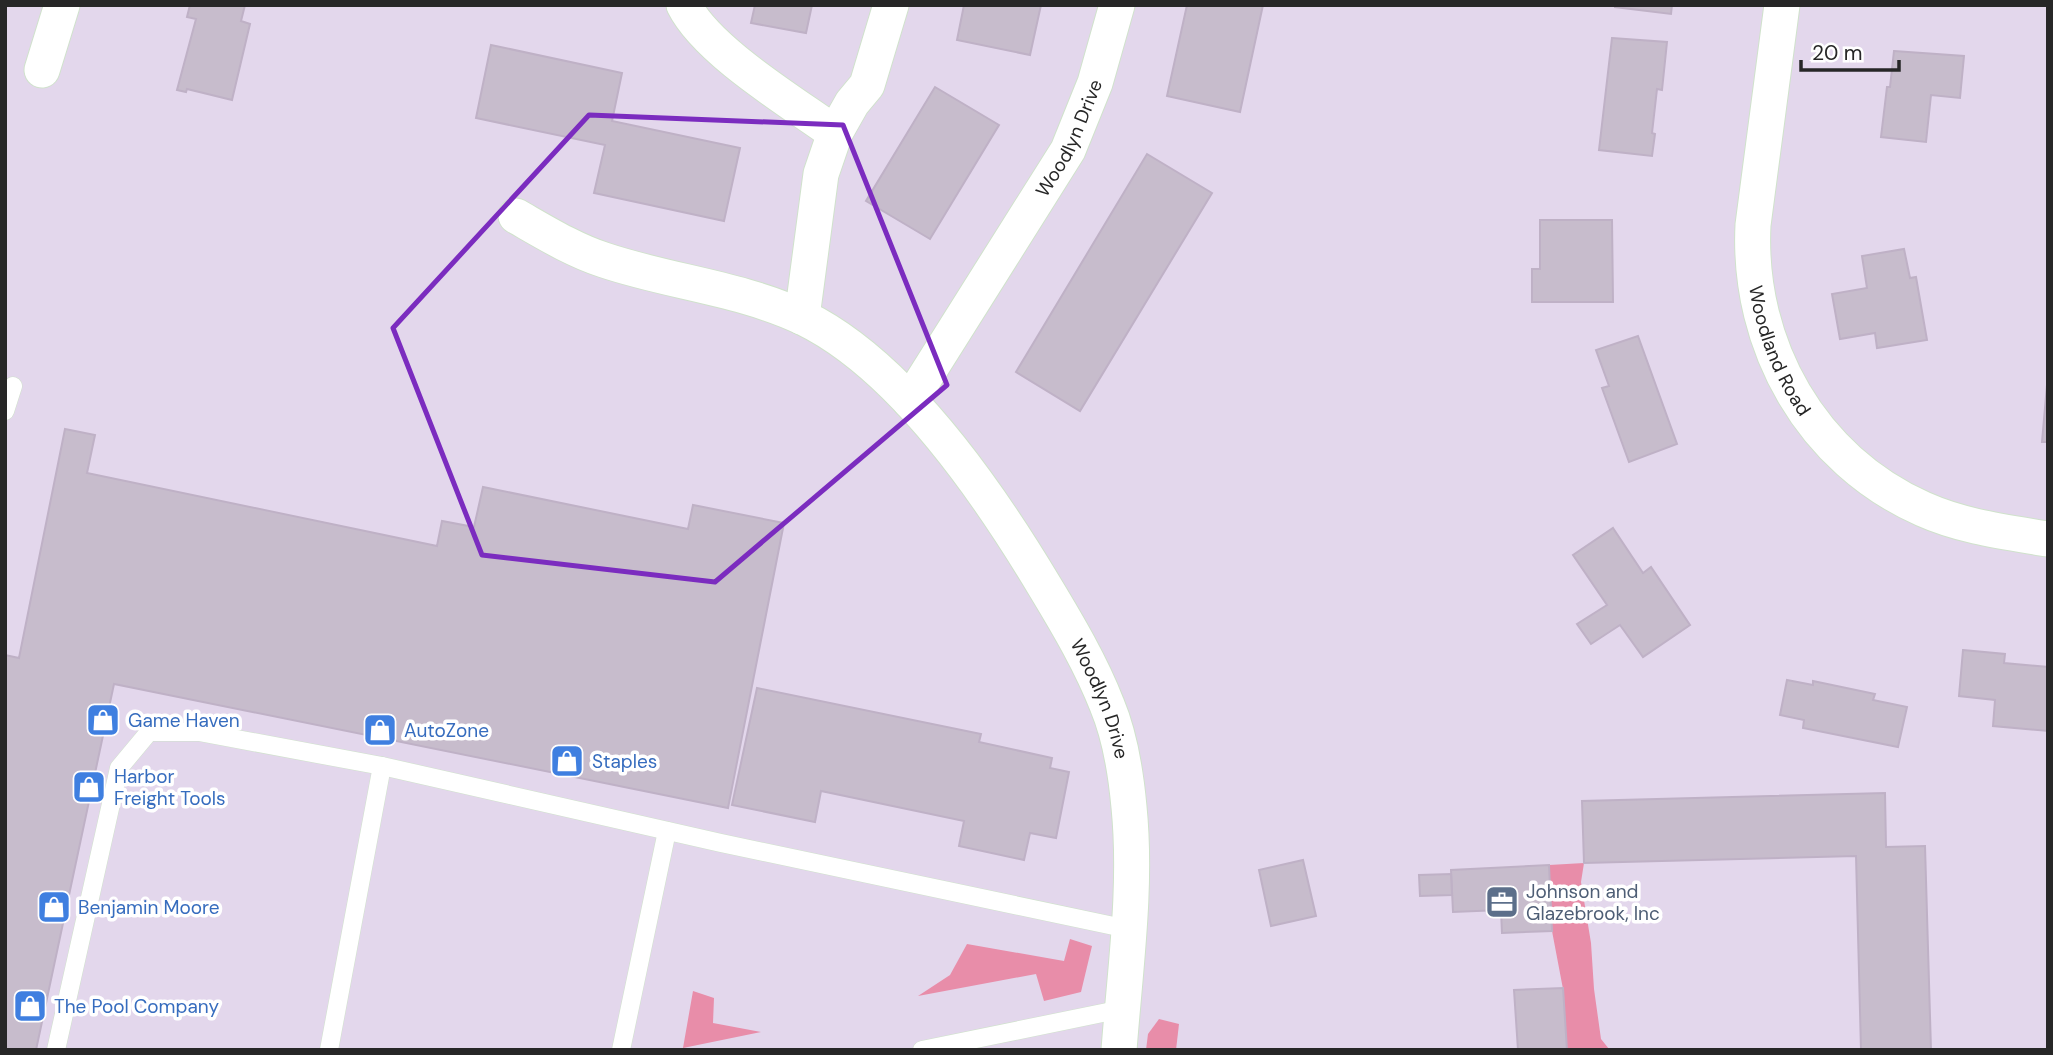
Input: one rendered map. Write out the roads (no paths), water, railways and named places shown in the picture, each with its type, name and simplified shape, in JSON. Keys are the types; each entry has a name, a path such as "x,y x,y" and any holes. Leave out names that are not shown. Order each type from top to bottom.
{"street":[{"path":"41,70 62,5"},
{"path":"684,5 692,22 736,62 835,133"},
{"path":"802,317 821,174 835,133 852,103 867,85 891,5"},
{"name":"Woodlyn Drive","path":"910,401 1068,150 1095,83 1117,5"},
{"name":"Woodland Road","path":"1782,5 1753,225 1752,252 1756,296 1769,344 1791,390 1819,431 1854,468 1878,486 1924,510 1985,529 2048,539"},
{"name":"Woodlyn Drive","path":"516,216 602,260 758,301 802,317 833,334 910,401 967,468 1021,547 1068,625 1108,706 1118,743 1129,805 1133,869 1119,1050"}],"lane":[{"path":"5,411 13,386"},
{"path":"55,1050 119,768 149,732 199,732 382,766 667,831 1128,929"},
{"path":"329,1050 382,766"},
{"path":"621,1050 667,831"},
{"path":"922,1050 1122,1009"}],"place":[{"name":"Game Haven","path":"103,720"},
{"name":"AutoZone","path":"380,730"},
{"name":"Staples","path":"567,761"},
{"name":"Harbor Freight Tools","path":"89,787"},
{"name":"Johnson and Glazebrook, Inc","path":"1502,902"},
{"name":"Benjamin Moore","path":"54,907"},
{"name":"The Pool Company","path":"30,1006"}]}
